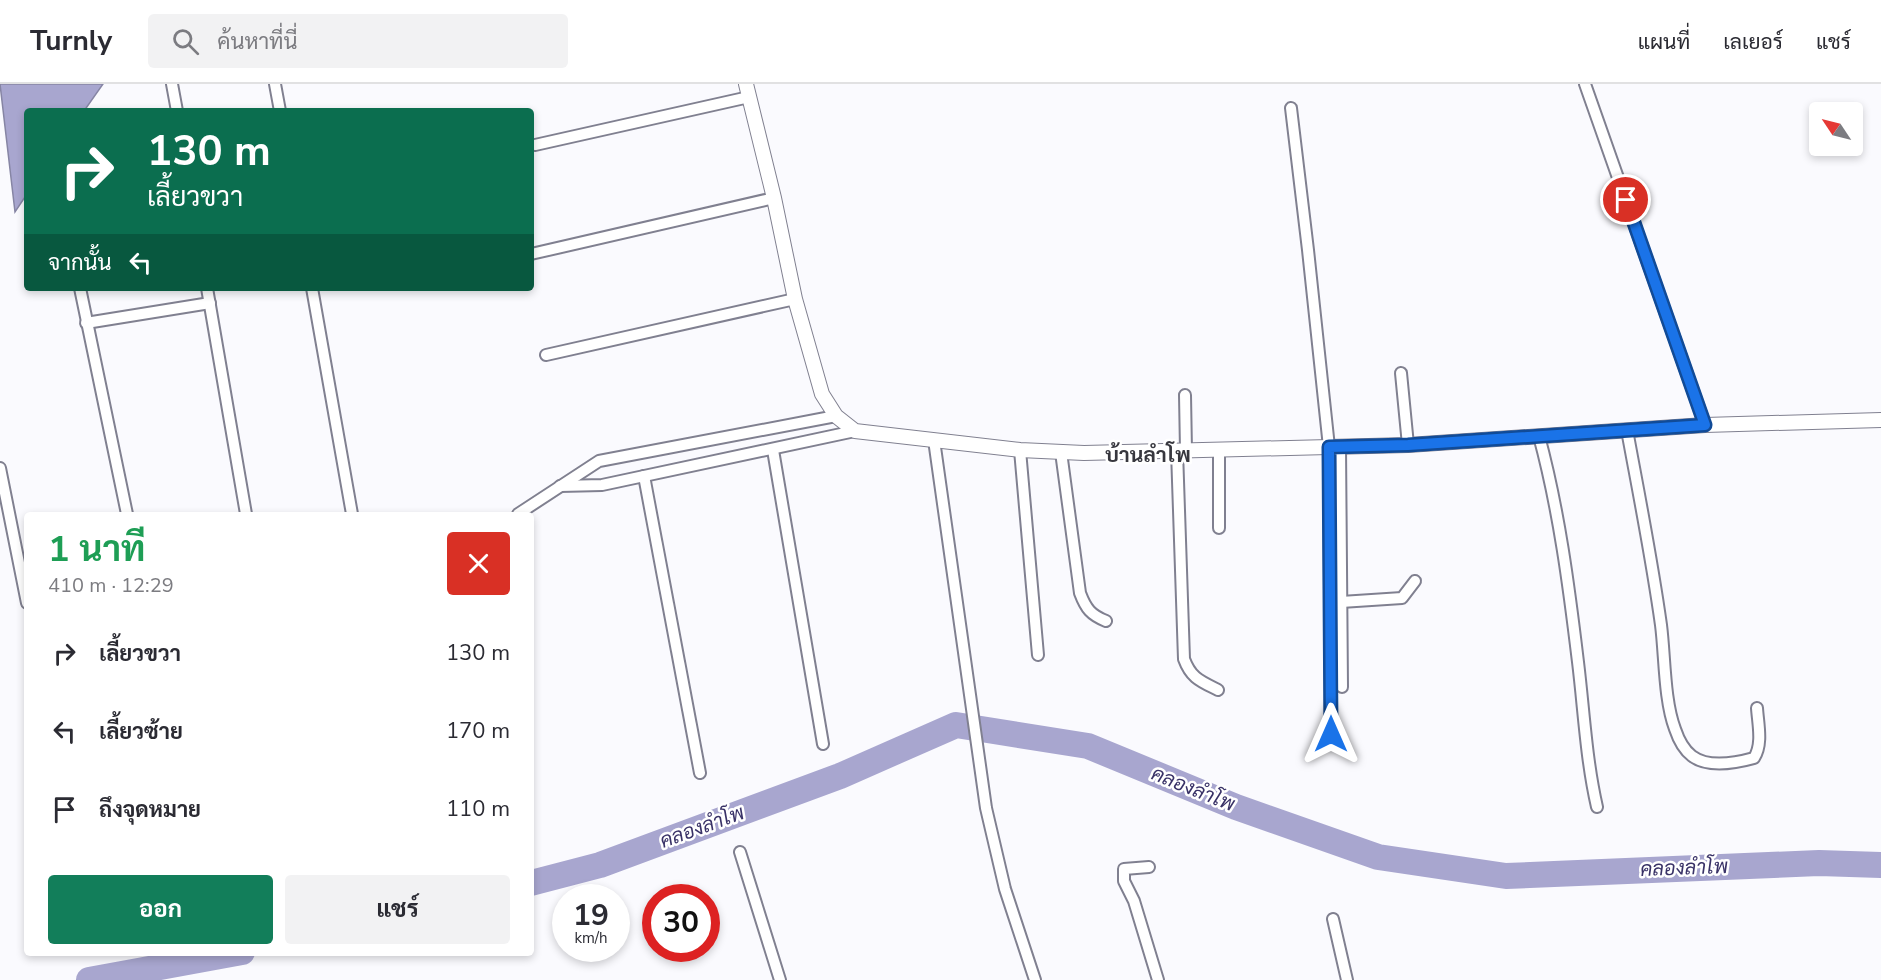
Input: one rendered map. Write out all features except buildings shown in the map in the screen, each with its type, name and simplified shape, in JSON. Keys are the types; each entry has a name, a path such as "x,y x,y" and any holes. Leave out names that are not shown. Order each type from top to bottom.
{"street":[{"path":"172,84 176,108"},
{"path":"275,84 279,108"},
{"path":"1586,84 1705,425"},
{"path":"535,145 748,91 795,299 822,394 836,416 855,431"},
{"path":"1291,108 1334,447 1341,602 1342,687"},
{"path":"534,253 774,198"},
{"path":"81,291 127,512"},
{"path":"208,291 246,512"},
{"path":"313,291 352,512"},
{"path":"546,355 795,299"},
{"path":"86,323 210,303"},
{"path":"1401,373 1408,445"},
{"path":"1185,395 1182,451 1184,659 1189,672 1199,681 1218,690"},
{"path":"521,512 599,461 836,416"},
{"path":"560,486 602,485 855,431 1020,450 1218,451 1408,445 1705,425 1881,420"},
{"path":"1627,430 1660,623 1675,729 1684,747 1700,760 1710,763 1754,758 1760,744 1756,708"},
{"path":"1539,436 1555,503 1579,663 1589,772 1597,807"},
{"path":"934,440 986,807 1005,889 1035,980"},
{"path":"1331,734 1334,447"},
{"path":"773,450 823,744"},
{"path":"1020,450 1038,654"},
{"path":"1218,451 1219,528"},
{"path":"1061,452 1080,593 1085,607 1093,615 1106,621"},
{"path":"0,468 24,588"},
{"path":"644,476 700,773"},
{"path":"1341,602 1402,598 1415,581"},
{"path":"740,852 780,980"},
{"path":"1149,867 1124,869 1122,875 1134,901 1158,980"},
{"path":"1333,920 1347,980"}],"water":[{"path":"0,84 103,84 86,108 24,108 24,198 15,212"}],"waterway":[{"name":"คลองลำโพ","path":"534,882 600,865 840,776 956,725 1088,746 1236,807 1378,857 1506,876 1819,863 1881,865"},
{"name":"คลองลำโพ","path":"89,980 220,956"}],"district":[{"name":"บ้านลำโพ","path":"1148,455"}],"route":[{"path":"1331,734 1329,447 1408,445 1705,425 1626,200"}]}
